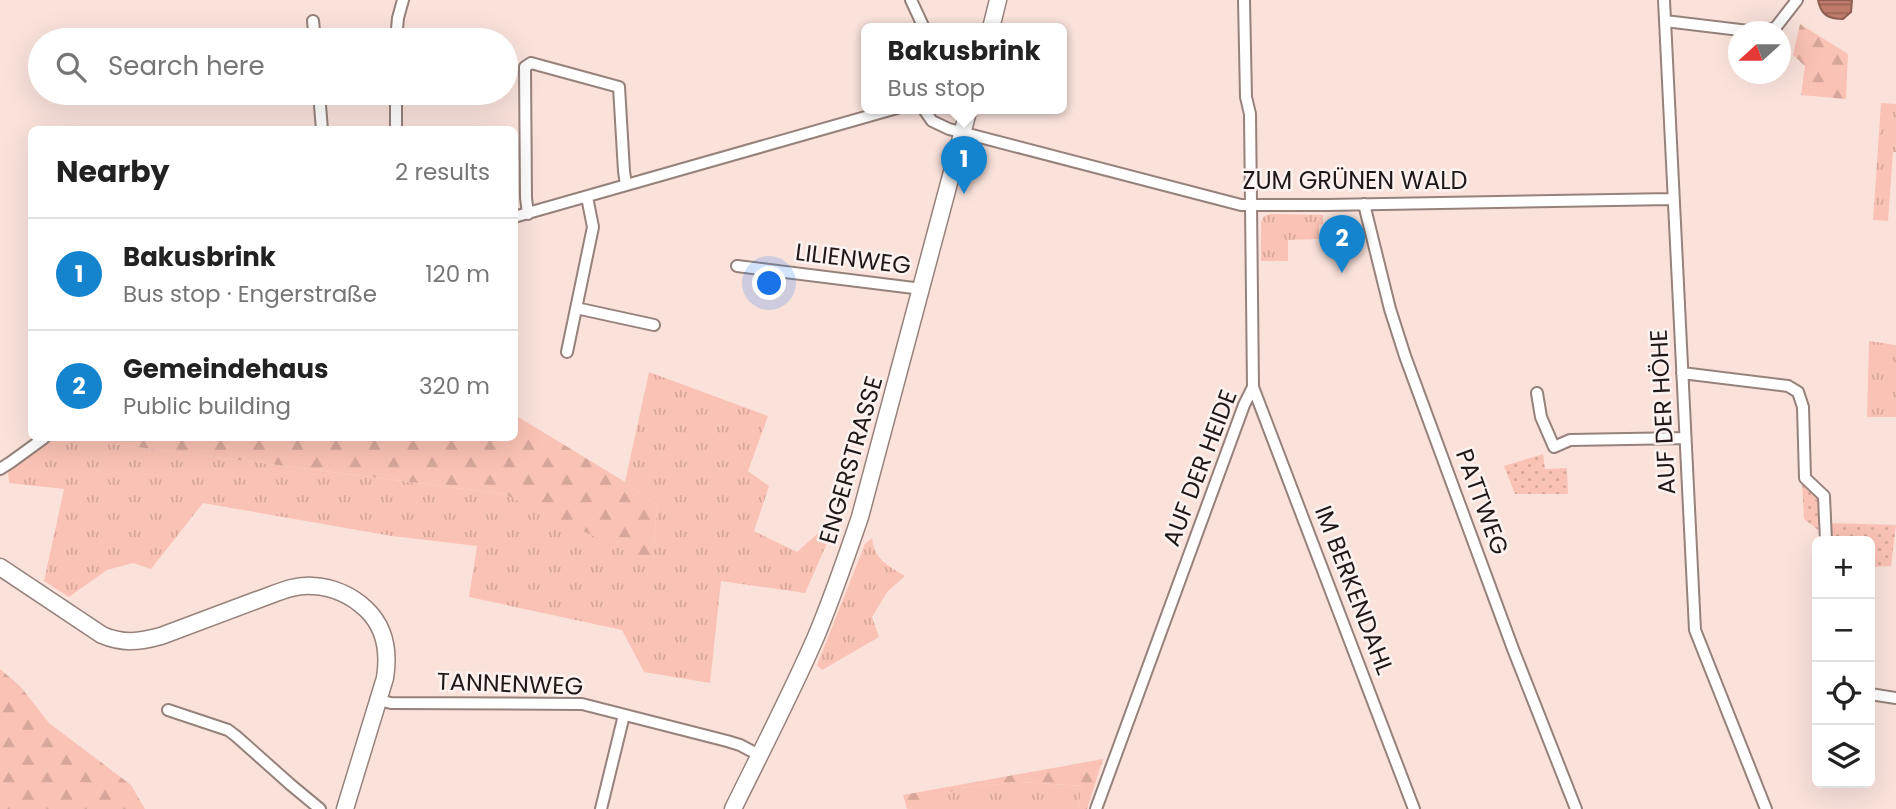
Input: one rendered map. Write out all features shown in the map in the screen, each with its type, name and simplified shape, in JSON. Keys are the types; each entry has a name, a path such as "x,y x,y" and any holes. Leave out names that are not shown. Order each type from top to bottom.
{"main road":[{"path":"992,23 999,0"},
{"name":"ENGERSTRASSE","path":"733,809 815,638 852,540 878,455 968,114"},
{"path":"0,567 102,635 128,642 141,642 161,636 300,586 326,587 364,607 380,628 387,651 387,663 345,809"}],"street":[{"path":"397,28 403,0"},
{"path":"912,0 923,23"},
{"name":"AUF DER HEIDE","path":"1096,809 1244,405 1253,387 1250,114 1246,97 1244,0"},
{"name":"AUF DER HÖHE","path":"1664,0 1672,200 1697,636 1766,809"},
{"path":"1781,21 1797,0"},
{"path":"313,21 314,28"},
{"path":"1665,21 1728,29"},
{"path":"528,214 525,67 531,63 619,86 626,185"},
{"path":"320,105 322,126"},
{"path":"396,105 396,126"},
{"path":"518,216 876,114"},
{"name":"ZUM GRÜNEN WALD","path":"927,114 941,127 963,134 1241,205 1672,200"},
{"path":"567,352 593,227 587,197"},
{"name":"PATTWEG","path":"1364,204 1390,309 1405,356 1513,649 1576,809"},
{"name":"LILIENWEG","path":"737,266 922,289"},
{"path":"576,308 654,325"},
{"path":"1682,373 1788,386 1798,392 1803,407 1805,478 1824,496 1826,536"},
{"name":"IM BERKENDAHL","path":"1253,387 1414,809"},
{"path":"1537,393 1541,417 1554,447 1570,440 1685,438"},
{"path":"0,469 40,441"},
{"path":"1875,695 1896,698"},
{"name":"TANNENWEG","path":"378,700 391,703 582,705 727,741 760,755"},
{"path":"168,710 228,730 320,809"},
{"path":"601,809 624,715"}],"green space":[{"path":"1800,24 1848,54 1846,99 1801,95 1805,66 1793,55"},
{"path":"1881,103 1896,104 1896,152 1893,152 1888,221 1873,220"},
{"path":"1323,215 1323,224 1319,225 1319,239 1288,240 1288,261 1261,261 1261,223 1264,216"},
{"path":"1869,341 1896,345 1896,417 1867,417"},
{"path":"649,372 768,416 748,471 769,486 754,531 797,552 824,528 832,532 805,593 721,581 710,683 644,672 622,630 469,597 477,546 392,536 203,503 151,569 133,563 107,570 69,597 44,581 64,489 9,483 8,472 50,441 112,441 113,444 504,494 653,563 657,506 625,482"},
{"path":"518,417 625,482 657,506 653,564 504,494 113,444 112,441 518,441"},
{"path":"1543,454 1545,469 1567,468 1568,494 1515,494 1504,466"},
{"path":"1802,482 1820,498 1822,533 1804,519"},
{"path":"1830,523 1896,525 1891,566 1875,567 1875,536 1831,536"},
{"path":"872,538 879,557 905,576 887,592 872,617 879,637 822,670 817,665 865,544"},
{"path":"0,669 20,686 49,723 131,785 145,809 0,809"},
{"path":"1103,759 1087,809 1078,809 1082,786 1018,782 960,788 907,809 903,795"},
{"path":"1018,782 1082,786 1078,809 907,809 959,788"}],"shaded area":[{"path":"1818,0 1852,0 1851,12 1843,19 1829,17 1823,13"}],"place":[{"name":"Bakusbrink","path":"964,194"},
{"name":"Gemeindehaus","path":"1342,273"}]}
